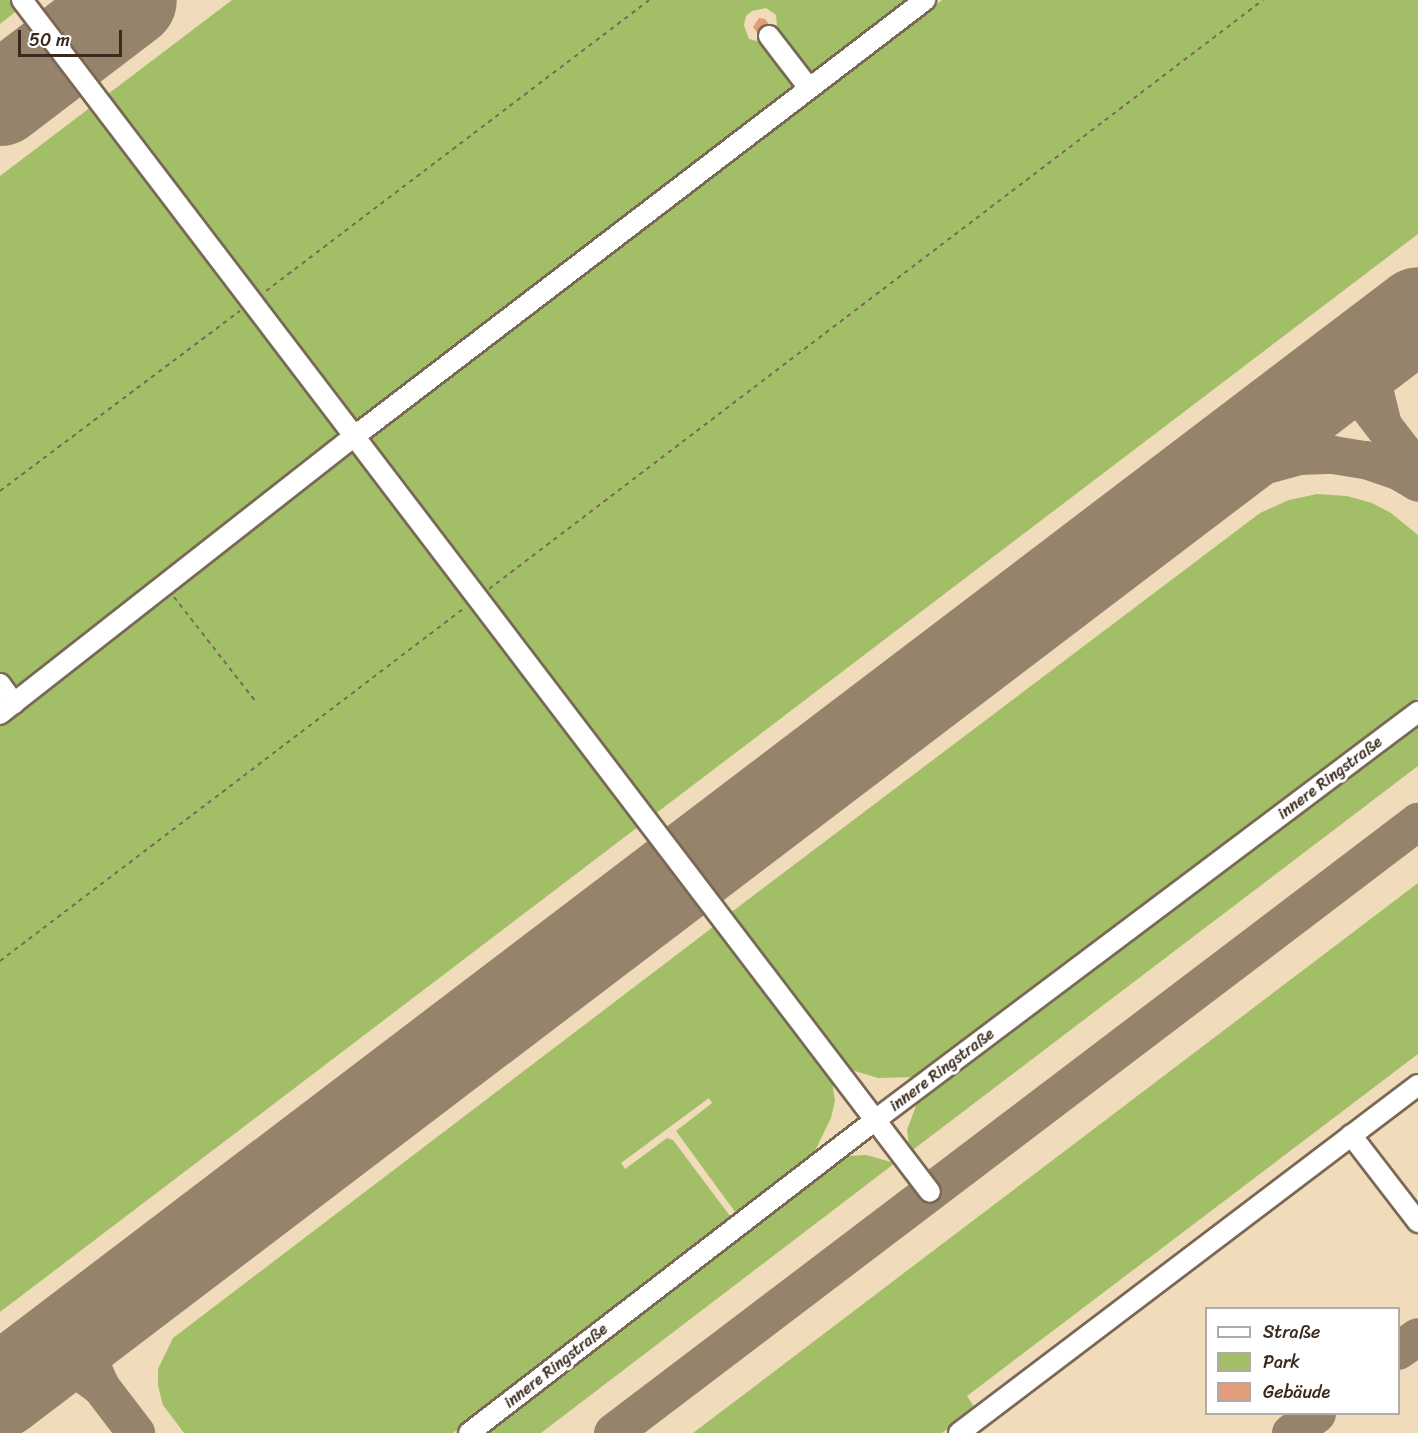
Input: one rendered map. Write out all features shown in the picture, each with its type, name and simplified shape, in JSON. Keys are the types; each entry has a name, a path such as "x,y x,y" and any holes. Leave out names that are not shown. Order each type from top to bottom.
{"lane":[{"path":"22,0 930,1192"},
{"path":"0,684 7,708 355,436 925,0"},
{"path":"769,36 809,88"},
{"name":"innere Ringstraße","path":"469,1433 874,1121 1418,712"},
{"path":"959,1433 1418,1085"},
{"path":"1351,1136 1418,1222"}],"path":[{"path":"0,491 649,0"},
{"path":"0,962 1263,0"},
{"path":"165,586 256,702"}],"green space":[{"path":"0,0 11,0 19,9 0,24"},
{"path":"232,0 916,0 811,80 778,36 776,15 766,8 752,11 746,16 744,25 749,39 769,44 801,83 16,692 0,680 0,176"},
{"path":"942,0 1418,0 1418,234 0,1312 0,724 362,440"},
{"path":"1317,494 1347,496 1372,503 1391,513 1418,535 1418,698 917,1077 878,1078 845,1068 725,917 1260,513 1289,500"},
{"path":"1418,722 1418,766 910,1152 907,1130 916,1106 914,1103"},
{"path":"1418,883 1418,1054 967,1396 975,1408 942,1433 693,1433"},
{"path":"717,924 822,1059 832,1081 835,1101 831,1118 812,1157 738,1216 676,1131 712,1103 709,1098 621,1163 625,1169 667,1138 673,1140 733,1220 453,1433 184,1433 163,1405 158,1386 158,1369 173,1338"},
{"path":"866,1155 895,1163 541,1433 482,1433 845,1156"}],"building":[{"path":"759,18 765,19 769,24 761,27 758,34 753,27"}],"taxiway":[{"path":"1382,421 1374,390 1376,366 1385,346 1399,328"},
{"path":"1341,371 1418,471"},
{"path":"1161,508 1241,472 1299,456 1333,455 1366,460 1400,472 1418,483"},
{"path":"613,1433 1418,822"},
{"path":"101,1387 93,1369 91,1350 101,1319 115,1303"},
{"path":"1400,1350 1418,1337"},
{"path":"19,1377 46,1366 79,1371 101,1387 136,1433"},
{"path":"1291,1433 1316,1415"}],"runway":[{"path":"0,99 130,0"},
{"path":"0,1391 1418,313"}]}
